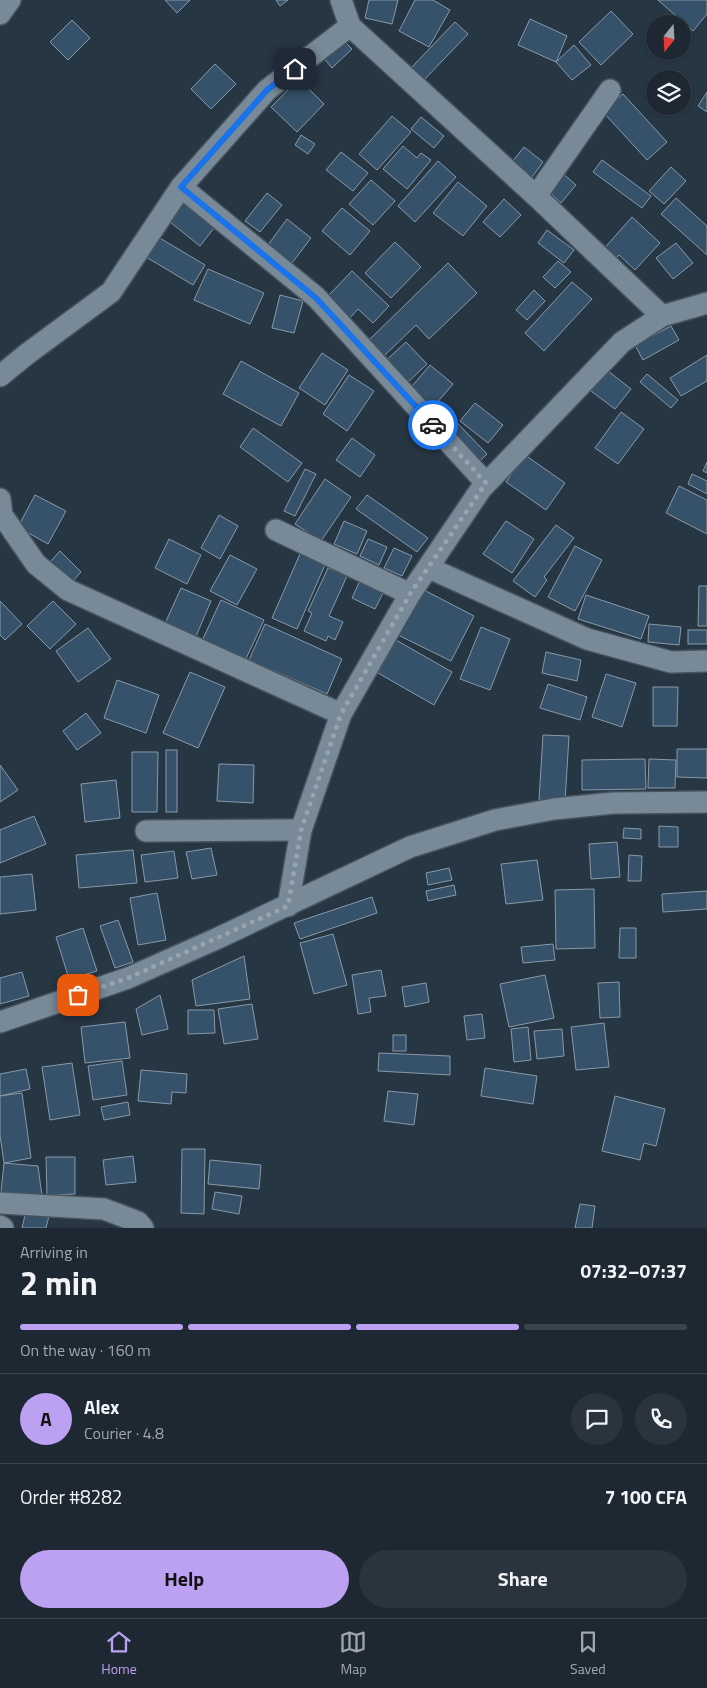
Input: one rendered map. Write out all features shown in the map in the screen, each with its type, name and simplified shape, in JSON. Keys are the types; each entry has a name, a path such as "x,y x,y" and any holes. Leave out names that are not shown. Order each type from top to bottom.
{"street":[{"path":"0,14 10,0"},
{"path":"341,0 350,26 536,196 662,316"},
{"path":"0,376 111,292 181,187 267,90 350,26"},
{"path":"536,196 610,90"},
{"path":"181,187 316,298 486,483"},
{"path":"288,906 301,830 341,714 410,594 486,483 622,342 662,316 707,303"},
{"path":"0,499 2,515 36,564 68,590 341,714"},
{"path":"276,530 410,594"},
{"path":"428,568 587,639 671,662 707,661"},
{"path":"0,1022 128,978 288,906 410,847 495,820 554,809 613,803 707,802"},
{"path":"146,831 301,830"},
{"path":"0,1203 104,1209 138,1222 143,1228"}],"building":[{"path":"165,0 190,0 177,13"},
{"path":"276,0 288,0 280,6"},
{"path":"369,0 398,0 392,24 365,18"},
{"path":"415,0 433,0 450,10 429,47 399,31"},
{"path":"658,0 707,0 707,14 693,31 691,29 691,15 675,15"},
{"path":"611,11 633,34 601,65 579,42"},
{"path":"530,19 567,36 556,62 518,45"},
{"path":"72,20 90,38 68,60 50,42"},
{"path":"455,22 468,34 423,81 410,69"},
{"path":"340,37 352,49 332,68 321,55"},
{"path":"574,45 591,65 572,80 556,62"},
{"path":"215,64 236,84 211,109 191,89"},
{"path":"299,79 324,104 297,132 271,107"},
{"path":"707,92 707,112 698,106"},
{"path":"623,94 667,142 647,160 603,112"},
{"path":"392,116 411,132 377,170 359,154"},
{"path":"421,117 444,136 434,148 411,129"},
{"path":"301,135 315,144 308,154 295,145"},
{"path":"403,146 417,158 421,153 431,160 407,189 383,169"},
{"path":"524,147 543,162 532,177 512,162"},
{"path":"341,152 368,173 353,191 326,170"},
{"path":"602,160 651,196 642,208 593,172"},
{"path":"438,161 456,177 415,222 398,206"},
{"path":"671,167 686,181 664,204 649,191"},
{"path":"561,172 576,185 561,203 546,189"},
{"path":"371,180 395,201 373,225 349,204"},
{"path":"458,182 487,206 463,236 433,213"},
{"path":"267,193 282,205 260,232 245,221"},
{"path":"676,198 707,226 707,255 661,214"},
{"path":"504,199 521,215 500,237 483,222"},
{"path":"179,200 214,228 200,246 165,218"},
{"path":"342,208 370,231 350,255 322,231"},
{"path":"632,217 660,243 635,270 619,255 612,263 601,252"},
{"path":"287,219 311,238 289,267 265,249"},
{"path":"547,230 574,250 564,263 538,243"},
{"path":"153,234 205,265 193,285 141,254"},
{"path":"395,242 421,267 391,298 365,273"},
{"path":"676,243 693,263 673,279 656,258"},
{"path":"558,261 571,272 555,288 543,277"},
{"path":"448,263 477,293 429,339 416,325 384,356 369,340"},
{"path":"208,269 264,293 250,324 194,300"},
{"path":"352,271 389,306 373,323 358,309 350,318 328,296"},
{"path":"572,282 592,299 544,351 525,333"},
{"path":"534,290 545,301 527,320 516,310"},
{"path":"280,295 303,301 294,333 272,328"},
{"path":"671,326 679,340 643,360 635,345"},
{"path":"406,342 427,364 401,389 380,366"},
{"path":"322,353 348,370 325,405 299,388"},
{"path":"707,355 707,381 681,396 670,378"},
{"path":"241,361 299,393 281,426 223,394"},
{"path":"430,365 453,384 430,411 407,392"},
{"path":"603,367 631,389 615,409 587,388"},
{"path":"647,374 678,400 671,408 640,382"},
{"path":"349,375 374,391 347,431 323,414"},
{"path":"475,403 503,425 488,443 460,421"},
{"path":"442,407 487,454 478,463 433,416"},
{"path":"621,412 644,429 618,464 595,448"},
{"path":"253,428 302,463 288,482 240,447"},
{"path":"352,438 375,455 360,477 336,460"},
{"path":"525,455 565,483 546,510 506,482"},
{"path":"707,462 707,473 703,471"},
{"path":"305,469 316,474 295,516 284,511"},
{"path":"692,474 707,481 707,494 688,484"},
{"path":"325,479 351,497 321,541 295,524"},
{"path":"679,486 707,500 707,534 666,513"},
{"path":"35,495 66,511 48,544 18,527"},
{"path":"367,495 428,538 417,552 356,509"},
{"path":"219,515 238,526 220,559 201,548"},
{"path":"344,521 367,531 357,554 334,544"},
{"path":"506,521 534,539 512,573 483,554"},
{"path":"556,525 574,538 544,577 547,580 535,597 513,581"},
{"path":"169,539 201,555 187,584 155,568"},
{"path":"368,539 387,547 379,565 360,556"},
{"path":"575,546 602,560 575,611 548,597"},
{"path":"303,547 328,558 297,629 272,618"},
{"path":"394,548 412,556 402,576 384,568"},
{"path":"60,551 81,572 71,583 49,563"},
{"path":"230,555 257,569 237,605 210,591"},
{"path":"328,568 347,576 329,616 343,622 335,640 328,636 326,641 304,631 312,613 308,611"},
{"path":"362,576 386,587 375,609 352,598"},
{"path":"699,586 707,586 707,626 698,626"},
{"path":"181,588 211,601 194,641 163,628"},
{"path":"422,589 474,616 451,661 398,635"},
{"path":"586,595 649,616 641,639 578,619"},
{"path":"221,600 264,620 244,663 201,643"},
{"path":"0,601 22,624 5,640 0,635"},
{"path":"53,601 76,624 50,649 27,626"},
{"path":"265,624 342,659 327,694 249,660"},
{"path":"649,624 681,627 679,645 648,642"},
{"path":"481,627 510,639 490,690 460,679"},
{"path":"88,628 111,659 78,682 56,651"},
{"path":"688,630 707,630 707,644 688,644"},
{"path":"396,640 452,672 434,705 378,673"},
{"path":"546,652 581,660 577,681 542,673"},
{"path":"190,672 225,687 198,748 163,733"},
{"path":"606,674 636,683 622,727 592,717"},
{"path":"117,680 159,695 146,733 104,718"},
{"path":"548,684 587,697 580,720 540,708"},
{"path":"653,687 678,687 677,726 653,726"},
{"path":"86,713 101,733 77,750 63,731"},
{"path":"543,735 569,736 565,802 539,800"},
{"path":"677,749 707,749 707,778 677,777"},
{"path":"166,750 177,750 177,812 166,812"},
{"path":"132,752 158,752 157,812 132,812"},
{"path":"645,759 646,789 582,790 582,760"},
{"path":"649,759 676,760 675,788 648,788"},
{"path":"219,764 254,765 253,803 217,801"},
{"path":"0,765 18,790 0,802"},
{"path":"116,780 120,818 85,822 81,784"},
{"path":"34,816 46,844 0,863 0,830"},
{"path":"659,826 678,827 678,847 659,847"},
{"path":"624,828 641,829 641,839 623,838"},
{"path":"617,842 620,877 591,879 589,844"},
{"path":"211,848 217,875 192,879 186,852"},
{"path":"133,850 137,883 79,888 76,855"},
{"path":"174,851 178,878 145,882 141,855"},
{"path":"629,855 642,856 641,881 628,881"},
{"path":"537,860 543,900 506,904 501,864"},
{"path":"449,868 452,880 428,885 426,873"},
{"path":"32,874 36,910 0,914 0,877"},
{"path":"454,885 456,895 428,901 426,891"},
{"path":"594,889 595,948 556,949 555,890"},
{"path":"707,891 707,909 663,912 662,894"},
{"path":"157,893 166,940 138,945 130,898"},
{"path":"372,897 377,913 300,939 294,923"},
{"path":"118,920 133,962 115,968 100,926"},
{"path":"83,928 97,971 69,979 56,937"},
{"path":"620,928 636,928 636,958 619,958"},
{"path":"333,934 347,985 314,994 300,943"},
{"path":"553,944 555,960 523,963 521,947"},
{"path":"244,956 250,999 196,1006 192,980"},
{"path":"381,970 386,996 369,998 371,1012 358,1014 352,975"},
{"path":"22,972 29,996 0,1004 0,978"},
{"path":"545,975 554,1018 509,1027 500,984"},
{"path":"619,982 620,1017 600,1018 598,983"},
{"path":"426,983 429,1002 405,1007 402,987"},
{"path":"160,995 168,1029 142,1035 136,1009"},
{"path":"252,1004 258,1039 224,1044 218,1009"},
{"path":"188,1010 214,1010 215,1033 188,1034"},
{"path":"482,1014 485,1038 467,1040 464,1016"},
{"path":"125,1022 130,1058 85,1063 81,1027"},
{"path":"604,1023 609,1067 576,1070 571,1027"},
{"path":"528,1027 531,1060 514,1062 511,1029"},
{"path":"562,1029 564,1056 537,1059 534,1031"},
{"path":"393,1035 406,1035 406,1051 393,1051"},
{"path":"379,1053 450,1056 450,1075 378,1071"},
{"path":"122,1061 127,1095 93,1100 88,1066"},
{"path":"72,1063 80,1115 50,1120 42,1067"},
{"path":"485,1068 537,1076 533,1104 481,1096"},
{"path":"26,1069 30,1089 0,1096 0,1074"},
{"path":"141,1070 187,1074 186,1093 172,1092 171,1104 138,1101"},
{"path":"388,1091 418,1094 414,1125 384,1121"},
{"path":"22,1093 31,1158 4,1163 0,1135 0,1096"},
{"path":"615,1096 665,1109 656,1146 644,1143 640,1160 602,1151"},
{"path":"128,1102 130,1115 104,1120 101,1107"},
{"path":"182,1149 205,1149 204,1214 181,1213"},
{"path":"133,1156 136,1182 106,1185 103,1160"},
{"path":"46,1157 75,1157 75,1194 47,1195"},
{"path":"210,1160 261,1165 259,1189 208,1184"},
{"path":"4,1163 38,1166 42,1196 1,1192"},
{"path":"215,1192 242,1196 239,1214 212,1209"},
{"path":"580,1204 595,1206 592,1228 575,1228"},
{"path":"26,1211 49,1216 46,1228 22,1228"}],"way so far":[{"path":"78,995 128,978 288,906 301,830 341,714 410,594 486,483 433,425"}],"route":[{"path":"295,69 267,90 181,187 316,298 433,425"}]}
